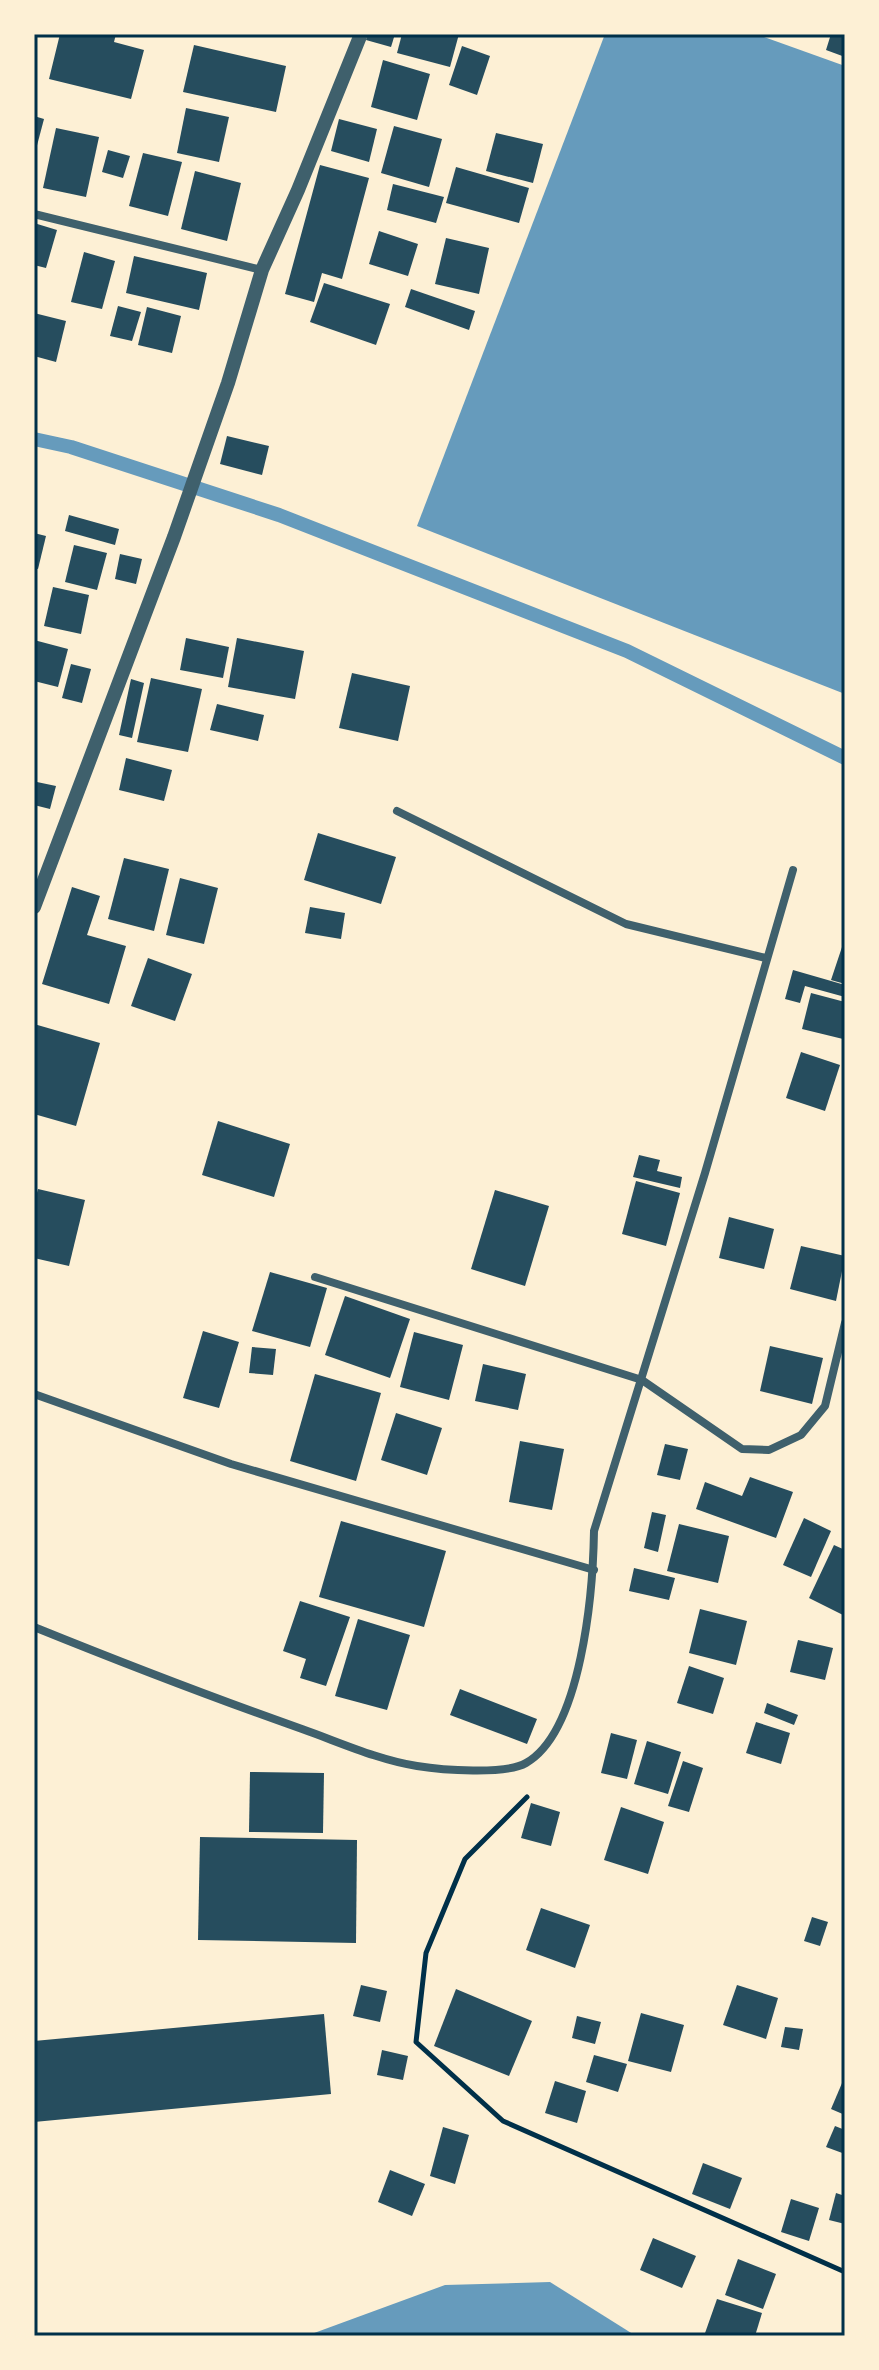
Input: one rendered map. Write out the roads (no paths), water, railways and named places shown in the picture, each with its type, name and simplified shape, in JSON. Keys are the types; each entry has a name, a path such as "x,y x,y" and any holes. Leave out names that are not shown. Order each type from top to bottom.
{"street":[{"path":"34,907 174,537 228,383 262,270 361,34"},
{"path":"34,214 262,270"},
{"path":"397,811 626,924 766,958"},
{"path":"34,1627 191,1690 416,1766 477,1771 524,1765 551,1742 568,1703 577,1671 594,1570 594,1531 705,1173 793,870"},
{"path":"315,1277 642,1380 742,1449 769,1450 801,1435 825,1406 845,1323"},
{"path":"34,1394 231,1464 594,1570"}],"water":[{"path":"605,34 756,34 845,66 845,694 417,526"},
{"path":"550,2282 636,2336 306,2336 445,2285"}],"waterway":[{"path":"34,439 71,447 279,515 627,651 845,758"}]}
